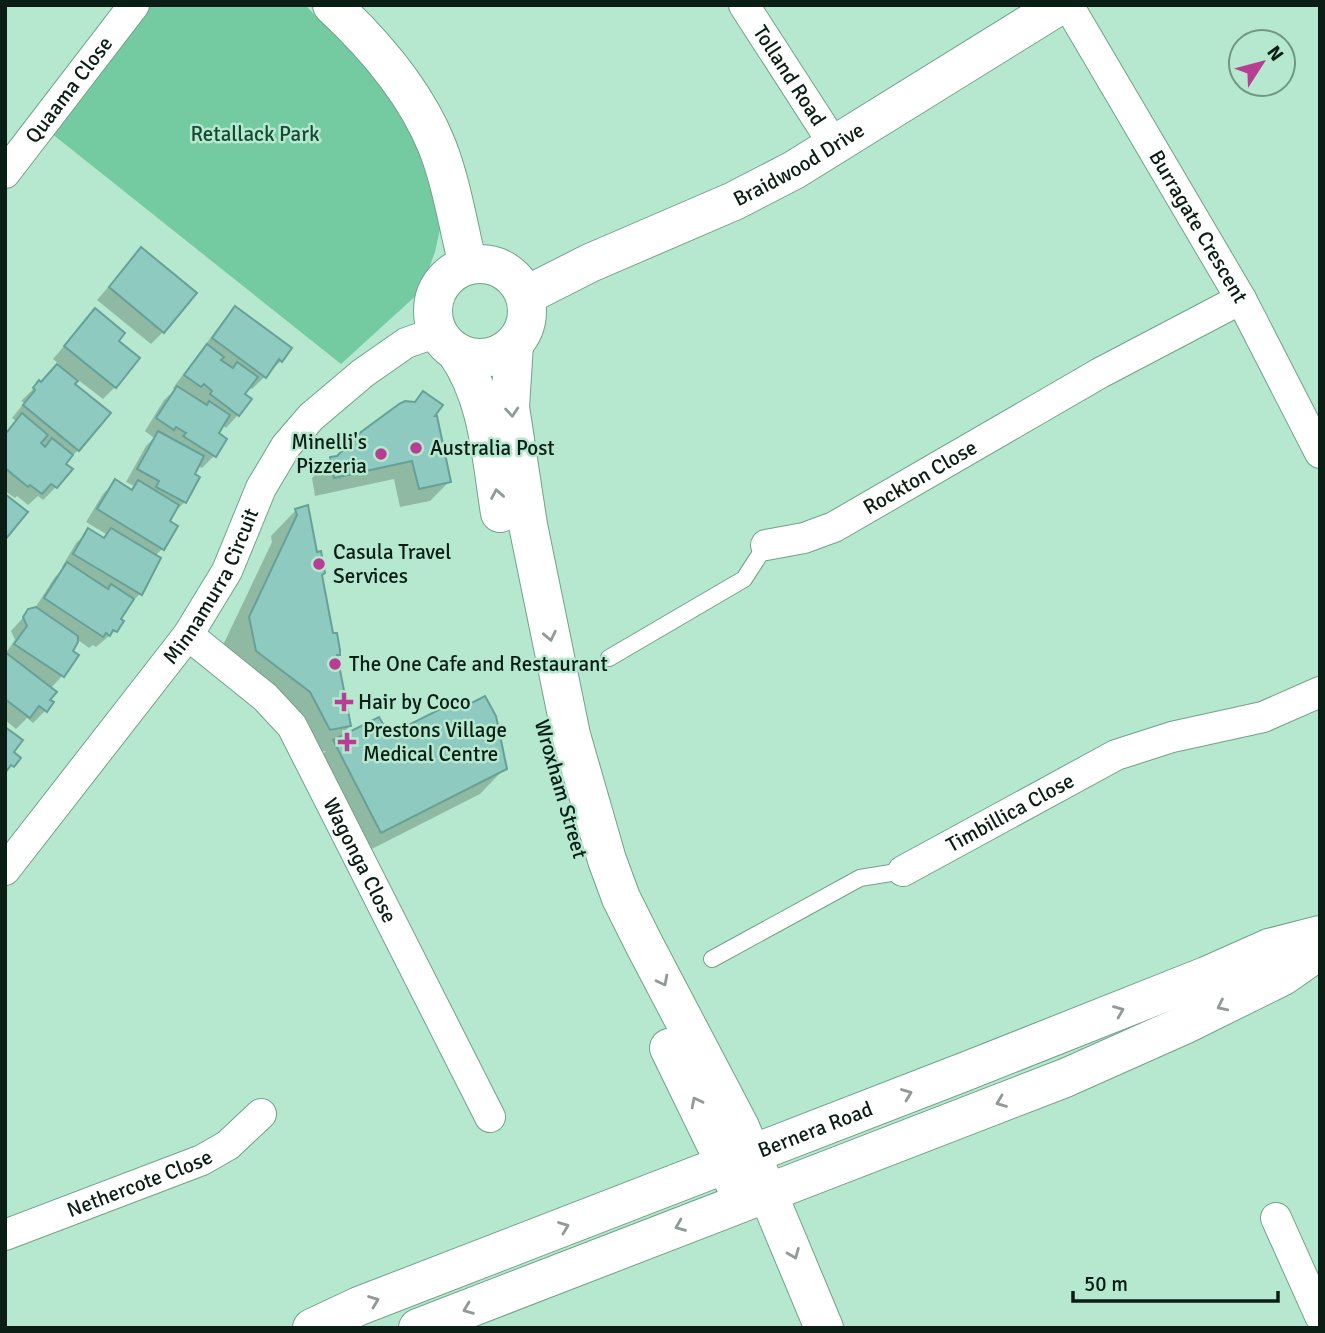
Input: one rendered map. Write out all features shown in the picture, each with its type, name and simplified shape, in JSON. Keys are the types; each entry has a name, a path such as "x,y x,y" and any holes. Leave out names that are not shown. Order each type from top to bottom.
{"street":[{"name":"Quaama Close","path":"5,173 134,5"},
{"path":"332,5 376,49 424,118 447,175 468,265"},
{"name":"Tolland Road","path":"744,5 835,146"},
{"name":"Braidwood Drive","path":"525,296 590,263 734,201 794,170 1060,5"},
{"name":"Burragate Crescent","path":"1068,5 1241,299 1320,453"},
{"path":"486,264 499,268 519,284 525,296 526,322 514,344 501,353 486,358 470,357 447,342 433,310 438,289 446,277 468,265 486,264"},
{"name":"Rockton Close","path":"766,545 804,538 834,527 1100,373 1241,299"},
{"name":"Minnamurra Circuit","path":"5,870 188,635 232,559 274,463 300,429 363,373 406,343 447,342"},
{"name":"Wroxham Street","path":"447,342 468,370 479,396 535,693 573,838 599,905 633,977 739,1158"},
{"name":"Wroxham Street","path":"514,344 510,407 527,525 571,735 597,828 621,898 755,1196"},
{"name":"Wagonga Close","path":"188,635 265,697 292,726 490,1116"},
{"name":"Timbillica Close","path":"903,871 1116,755 1172,737 1263,717 1320,692"},
{"name":"Bernera Road","path":"312,1328 359,1306 1042,1042 1269,948 1320,935"},
{"name":"Bernera Road","path":"418,1328 1065,1078 1283,976 1320,950"},
{"name":"Nethercote Close","path":"5,1235 202,1160 228,1145 261,1114"},
{"path":"755,1196 796,1328"},
{"path":"755,1196 824,1328"},
{"path":"1276,1218 1320,1317"}],"lane":[{"name":"Rockton Close","path":"609,658 744,579 766,545"},
{"name":"Timbillica Close","path":"712,958 860,878 903,871"}],"green space":[{"name":"Retallack Park","path":"145,5 305,5 385,90 415,138 440,229 435,252 420,292 341,364 51,133"}],"building":[{"path":"141,247 197,293 164,333 109,287"},
{"path":"235,306 292,348 282,362 279,359 266,378 212,338"},
{"path":"95,308 125,333 119,341 140,358 116,388 64,346"},
{"path":"207,344 224,357 221,360 233,368 237,362 258,377 245,394 252,399 239,416 210,394 212,391 204,384 201,387 184,375"},
{"path":"57,364 78,381 75,384 111,413 79,451 23,405 39,380 41,382"},
{"path":"177,386 207,405 209,401 230,415 219,433 227,439 216,457 183,436 186,433 176,427 174,430 156,418"},
{"path":"423,391 443,405 435,416 451,482 419,489 412,461 334,478 330,457 337,456 361,432 399,404 405,401 415,402"},
{"path":"22,413 48,435 41,443 45,447 52,438 73,455 66,464 73,469 57,488 51,484 42,494 30,485 28,487 5,468 5,430 7,432"},
{"path":"158,431 204,456 195,474 200,477 186,503 156,487 159,481 137,469"},
{"path":"115,479 132,490 138,480 179,505 170,521 178,526 164,550 97,509"},
{"path":"5,494 28,512 5,540"},
{"path":"308,505 317,552 321,551 325,573 322,575 333,633 337,633 340,655 337,655 351,726 330,730 310,692 256,651 249,617 297,515 295,509"},
{"path":"88,528 104,538 111,528 161,558 142,595 73,554"},
{"path":"67,562 108,589 111,584 134,599 121,619 124,621 117,632 113,630 110,636 106,633 103,637 44,598"},
{"path":"36,607 78,636 73,651 79,655 64,677 14,644 27,626 23,617 28,609"},
{"path":"5,652 57,692 50,700 54,702 47,712 39,706 30,718 5,699"},
{"path":"485,696 496,716 507,769 381,833 333,740 379,717 389,735 456,701 460,709"},
{"path":"5,727 23,740 14,752 21,758 5,773"}],"place":[{"name":"Australia Post","path":"416,448"},
{"name":"Minelli's Pizzeria","path":"381,454"},
{"name":"Casula Travel Services","path":"319,564"},
{"name":"The One Cafe and Restaurant","path":"335,664"},
{"name":"Hair by Coco","path":"344,702"},
{"name":"Prestons Village Medical Centre","path":"347,742"}]}
